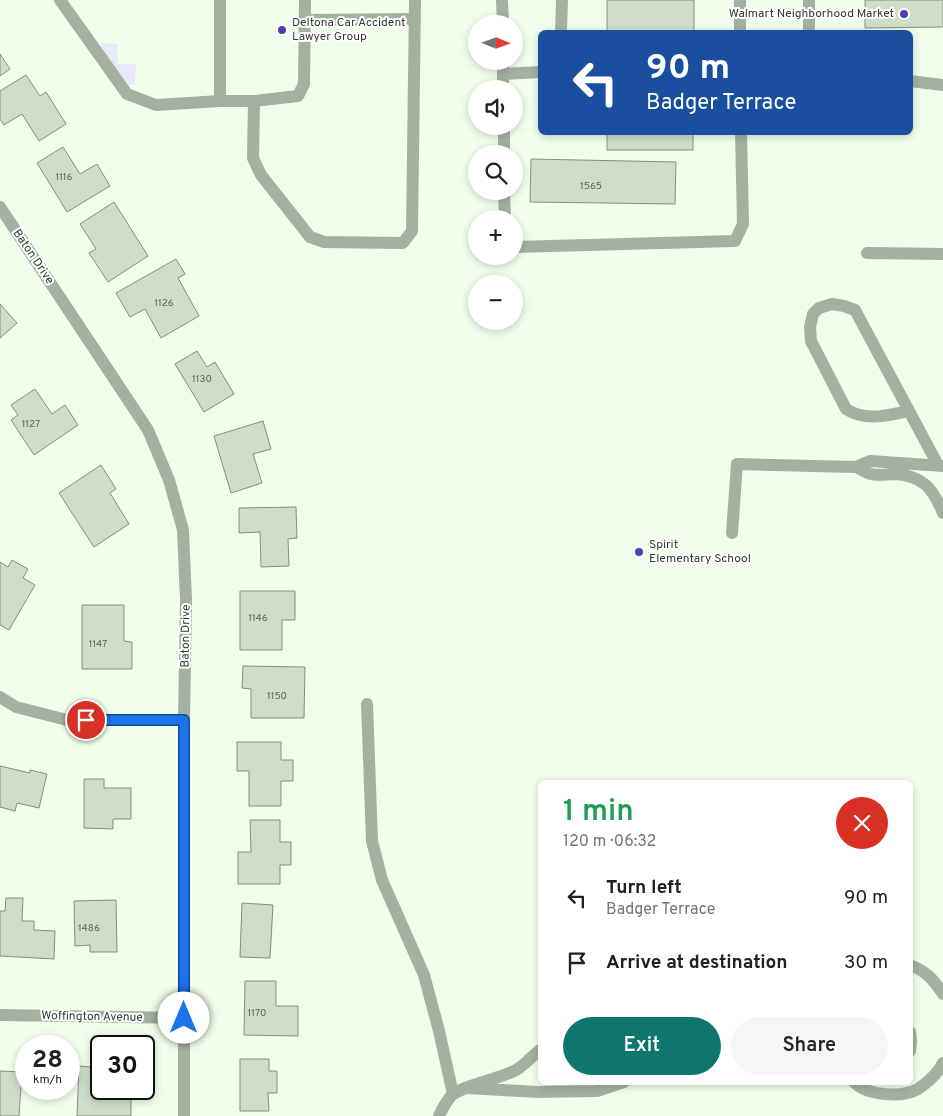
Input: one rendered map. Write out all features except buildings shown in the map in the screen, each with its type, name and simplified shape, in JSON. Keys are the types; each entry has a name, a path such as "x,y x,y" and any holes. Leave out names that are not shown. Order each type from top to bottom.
{"street":[{"path":"60,0 128,94 156,105 254,101 298,96 304,84 305,0"},
{"path":"220,0 220,101"},
{"path":"254,101 253,158 261,175 310,238 324,242 403,243 412,230 415,0"},
{"path":"502,0 502,15"},
{"path":"561,30 562,0"},
{"path":"740,0 740,30"},
{"path":"809,0 809,30"},
{"path":"305,20 415,19"},
{"path":"523,70 538,72"},
{"path":"913,81 943,85"},
{"path":"523,247 735,241 743,224 742,135"},
{"name":"Baton Drive","path":"0,207 148,430 169,480 183,530 186,600 184,720 184,1116"},
{"path":"867,253 943,254"},
{"path":"909,411 874,417 852,413 846,409 811,341 810,328 813,314 819,308 832,304 855,310 941,466"},
{"path":"856,467 870,461 941,466"},
{"path":"732,533 737,464 856,467 871,474 903,474 914,477 931,489 943,513"},
{"path":"0,697 16,707 67,720 184,720"},
{"path":"367,704 372,842 382,880 424,975 453,1094"},
{"path":"913,966 926,973 943,994"},
{"name":"Woffington Avenue","path":"0,1016 184,1018"},
{"path":"439,1116 453,1094 517,1069 538,1052"},
{"path":"857,1085 885,1095 917,1090 929,1080 943,1063"},
{"path":"467,1088 538,1092 597,1091 616,1085"}],"shaded area":[{"path":"101,43 117,44 118,64 136,64 135,84 124,86 104,58"}],"place":[{"name":"Walmart Neighborhood Market","path":"904,14"},
{"name":"Deltona Car Accident Lawyer Group","path":"282,30"},
{"name":"Spirit Elementary School","path":"639,552"}],"route":[{"path":"86,720 184,720 184,1018"}]}
